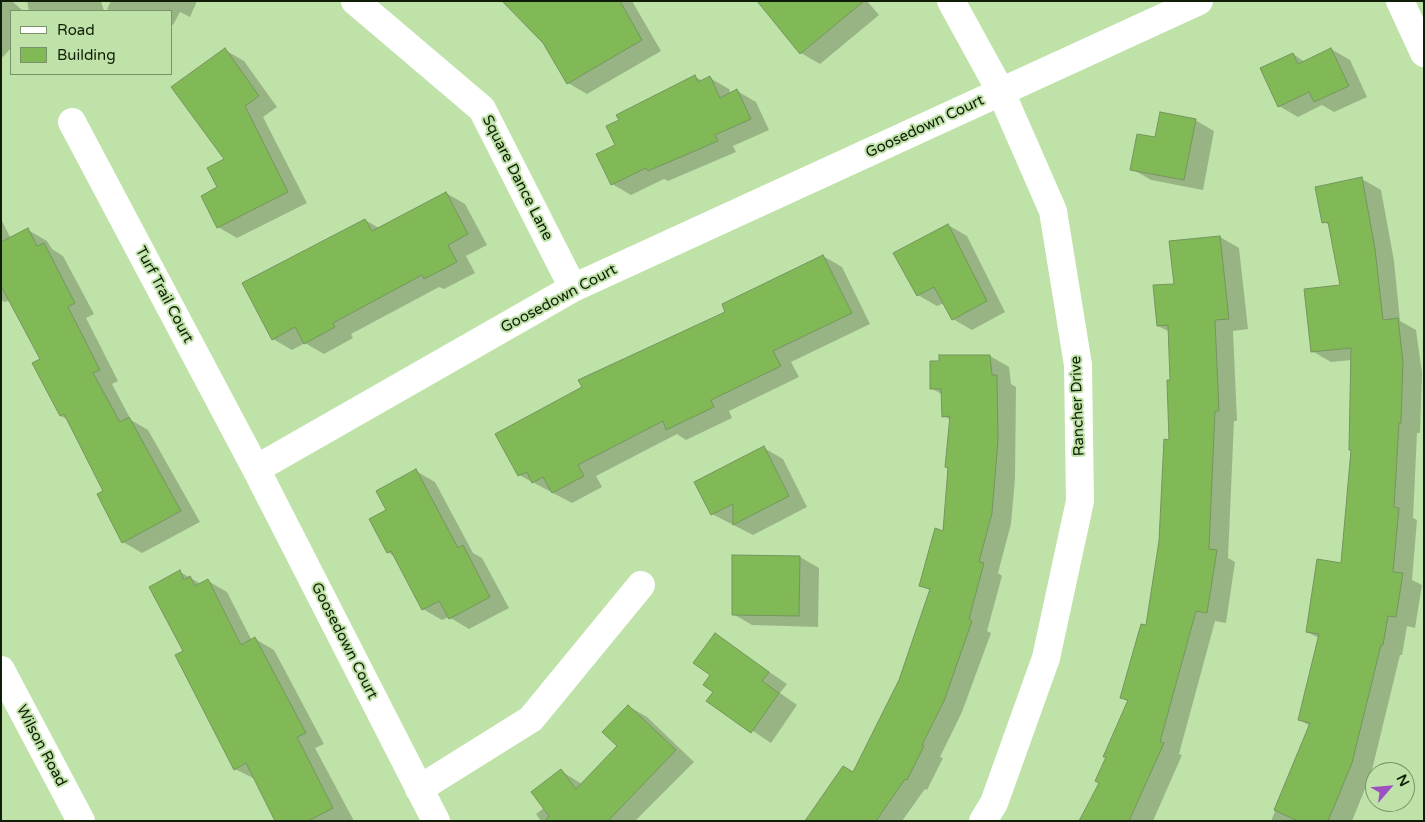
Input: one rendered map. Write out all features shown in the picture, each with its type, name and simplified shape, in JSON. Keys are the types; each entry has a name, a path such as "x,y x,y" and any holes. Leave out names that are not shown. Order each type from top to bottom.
{"street":[{"name":"Square Dance Lane","path":"355,1 482,109 574,288"},
{"name":"Rancher Drive","path":"951,1 1001,92 1054,211 1078,364 1080,501 1046,658 994,803 983,821"},
{"name":"Goosedown Court","path":"436,821 256,469 574,288 1199,1"},
{"path":"1400,1 1424,53"},
{"name":"Turf Trail Court","path":"72,122 256,469"},
{"path":"419,789 531,719 641,585"},
{"name":"Wilson Road","path":"1,670 81,821"}],"building":[{"path":"502,1 620,1 642,40 567,84 543,43"},
{"path":"757,1 864,1 800,54"},
{"path":"225,48 259,96 245,106 288,192 217,228 201,196 217,187 207,168 224,159 171,87"},
{"path":"1331,48 1349,86 1314,102 1309,92 1278,107 1260,68 1293,53 1298,64"},
{"path":"695,75 698,82 710,76 720,98 737,89 751,119 715,135 718,141 648,171 646,168 611,185 596,154 615,145 606,126 619,120 616,115"},
{"path":"1160,112 1196,119 1184,180 1130,170 1137,134 1155,137"},
{"path":"1362,177 1375,249 1383,320 1398,318 1403,362 1401,423 1399,423 1394,507 1399,508 1393,572 1403,573 1396,617 1388,616 1383,645 1381,645 1352,763 1328,821 1298,821 1274,810 1310,723 1298,720 1319,634 1306,632 1317,559 1341,563 1351,450 1349,450 1351,348 1311,352 1304,289 1340,285 1328,222 1322,223 1315,187"},
{"path":"446,192 468,234 448,245 457,262 424,279 422,275 333,323 335,327 304,344 295,327 272,340 242,283 365,219 372,231"},
{"path":"948,224 987,301 952,320 934,287 917,296 893,253"},
{"path":"28,228 37,246 44,243 75,303 68,307 100,370 93,373 120,422 129,417 181,511 122,543 97,494 103,491 64,414 60,416 32,363 40,359 1,286 1,242"},
{"path":"1220,236 1229,319 1215,320 1219,411 1215,411 1209,549 1217,550 1207,613 1196,611 1160,742 1164,743 1129,821 1079,821 1099,783 1095,781 1106,757 1103,757 1128,700 1120,698 1141,624 1146,625 1159,541 1164,439 1169,440 1167,380 1170,380 1168,325 1157,326 1153,285 1174,284 1169,241"},
{"path":"823,255 852,313 773,351 781,366 711,400 714,407 666,430 663,421 578,465 584,476 552,493 543,477 532,483 527,472 518,476 495,434 582,387 578,380 725,312 722,304"},
{"path":"939,355 990,355 992,375 997,375 998,439 992,513 979,562 984,563 969,619 972,621 944,701 922,745 924,746 907,780 905,779 876,821 805,821 843,766 853,772 899,680 930,589 919,586 935,528 943,531 948,468 945,467 950,416 942,417 941,389 930,389 930,361 939,361"},
{"path":"764,446 789,496 733,525 733,504 711,515 694,482"},
{"path":"416,469 458,548 463,545 490,597 449,619 439,601 422,610 391,551 387,553 369,519 386,510 376,491"},
{"path":"732,555 800,556 799,616 732,615"},
{"path":"180,570 184,580 190,576 195,586 208,579 241,645 255,637 306,733 297,737 333,808 308,821 275,821 246,763 234,770 175,655 183,651 149,587"},
{"path":"715,633 769,672 762,681 779,693 751,733 706,701 713,692 703,685 710,675 693,663"},
{"path":"628,705 676,750 608,821 545,821 549,816 531,792 561,769 576,789 617,746 602,732"}]}
